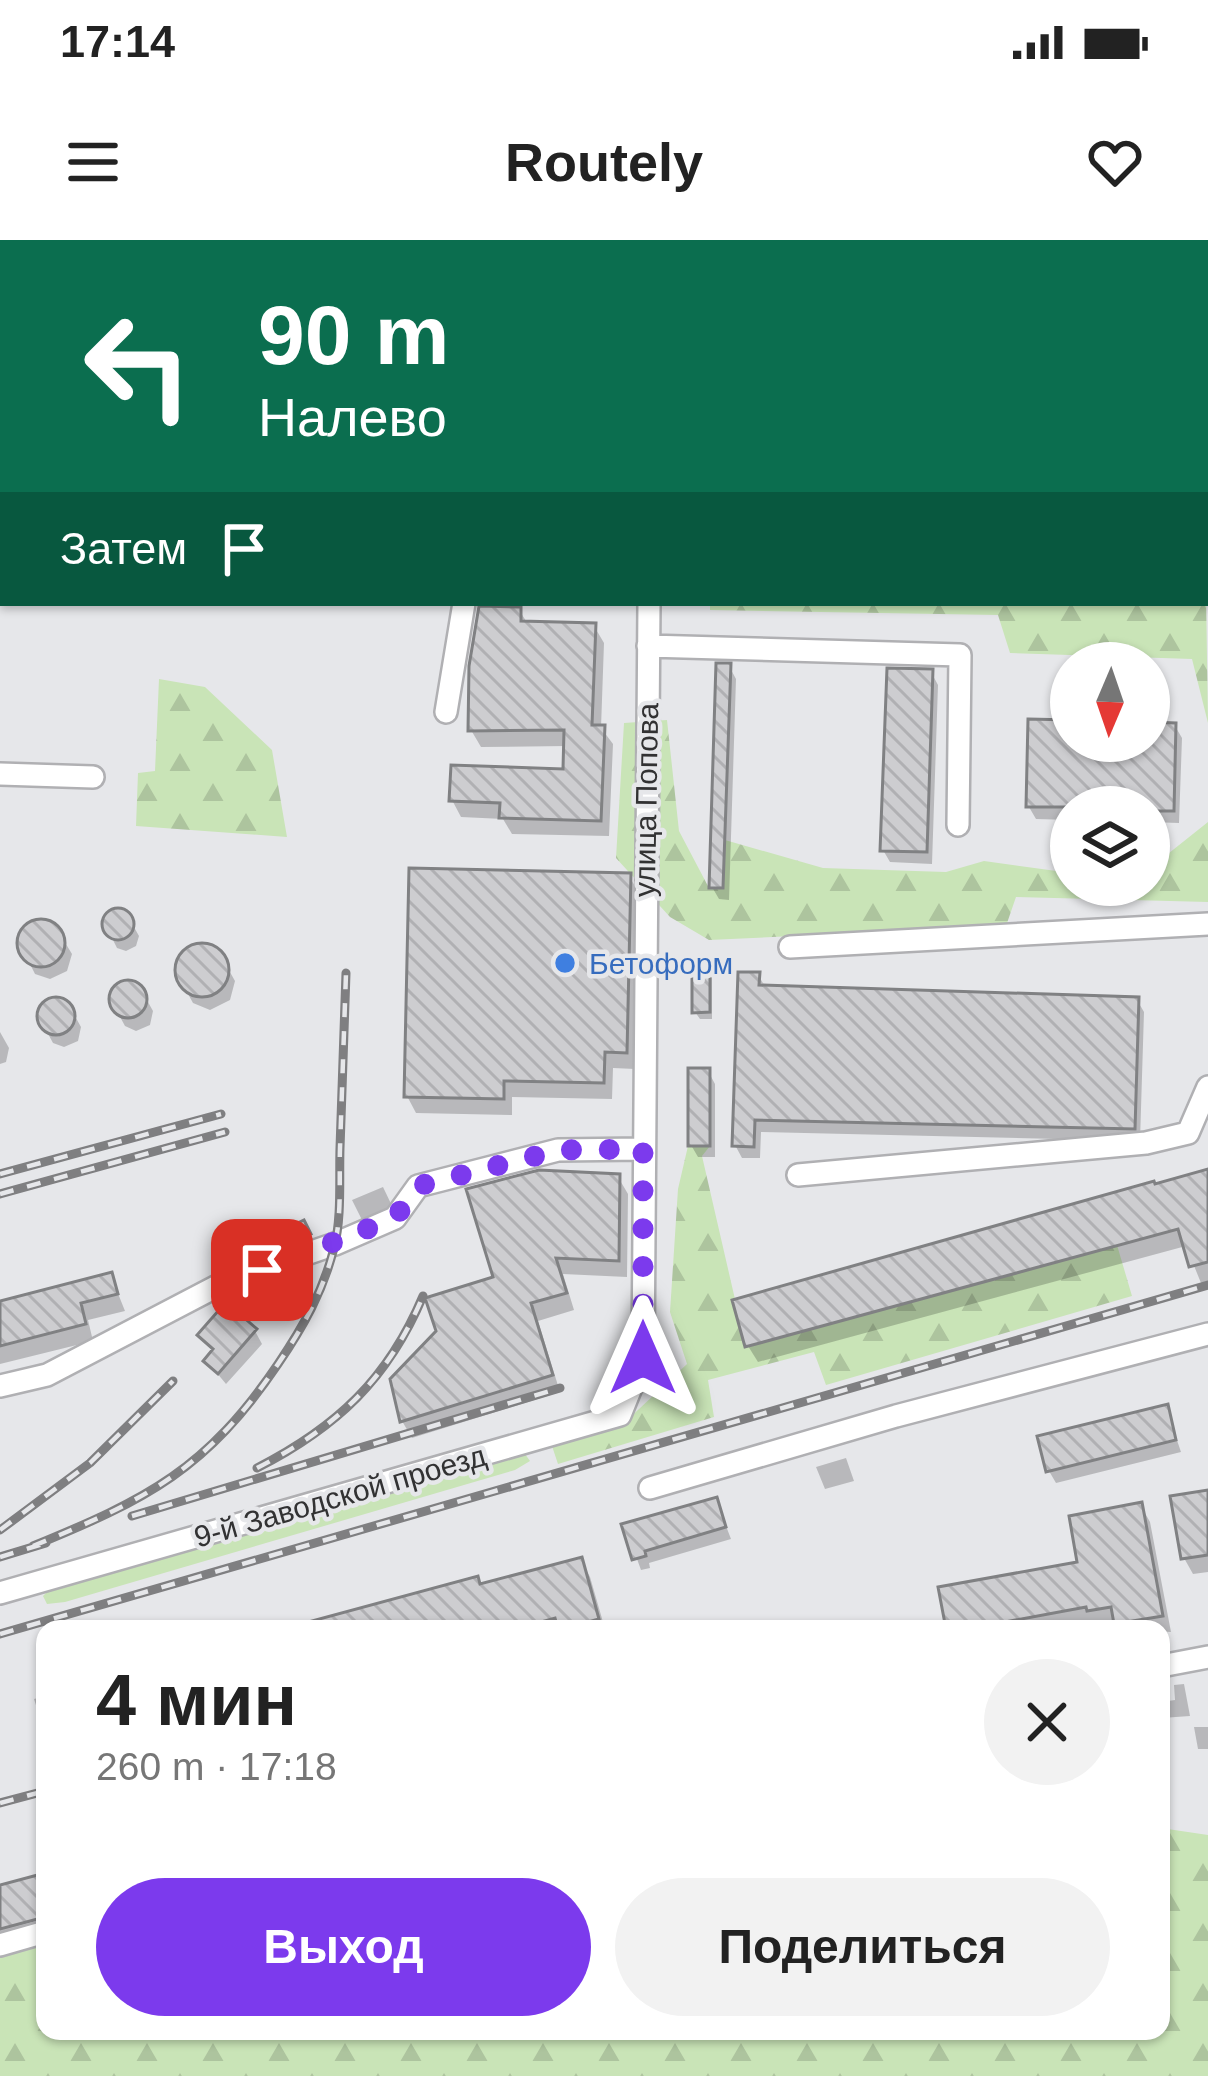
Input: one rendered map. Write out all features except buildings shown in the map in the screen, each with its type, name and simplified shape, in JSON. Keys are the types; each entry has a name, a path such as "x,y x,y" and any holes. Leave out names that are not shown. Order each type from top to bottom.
{"street":[{"path":"446,712 464,606"},
{"name":"улица Попова","path":"643,1358 649,606"},
{"path":"648,646 960,655 958,825"},
{"path":"0,773 93,777"},
{"path":"790,947 1208,924"},
{"path":"798,1175 1146,1143 1188,1132 1208,1087"},
{"path":"0,1386 47,1376 225,1282 395,1218 418,1186 559,1150 643,1149"},
{"path":"650,1488 896,1416 1208,1334"},
{"name":"9-й Заводской проезд","path":"0,1593 620,1415 643,1358"},
{"path":"1170,1664 1208,1657"},
{"path":"0,1945 36,1935"}],"green space":[{"path":"710,606 1206,606 1208,723 1192,659 1170,658 1170,642 1050,642 1050,654 1010,653 998,615 710,610"},
{"path":"159,679 205,687 272,750 287,837 136,826 138,773 155,771"},
{"path":"667,720 679,831 709,888 723,888 725,840 823,868 946,872 984,861 1050,870 1050,898 1016,897 1006,926 709,940 670,917 616,858 624,723"},
{"path":"1208,822 1208,902 1170,901 1170,852"},
{"path":"688,1146 710,1146 702,1156 746,1347 1117,1245 1132,1296 826,1385 814,1352 708,1380 714,1417 558,1464 551,1443 623,1424 687,1364 670,1312 678,1189"},
{"path":"525,1454 530,1461 515,1470 65,1602 47,1604 43,1596 49,1590"},
{"path":"1170,1829 1208,1835 1208,2076 0,2076 0,1938 36,1928 36,2040 1170,2040"}],"railway":[{"path":"33,1546 142,1495 200,1455 252,1400 304,1323 324,1279 338,1224 346,973"},
{"path":"0,1174 221,1114"},
{"path":"0,1194 225,1132"},
{"path":"48,1620 1208,1285"},
{"path":"257,1468 312,1436 357,1398 394,1352 423,1296"},
{"path":"0,1530 90,1463 173,1381"},
{"path":"132,1516 560,1388"},
{"path":"0,1557 46,1543"},
{"path":"0,1634 36,1624"},
{"path":"0,1803 36,1793"}],"place":[{"name":"Бетоформ","path":"565,963"}],"route":[{"path":"262,1270 395,1218 418,1186 559,1150 643,1149 643,1358"}]}
